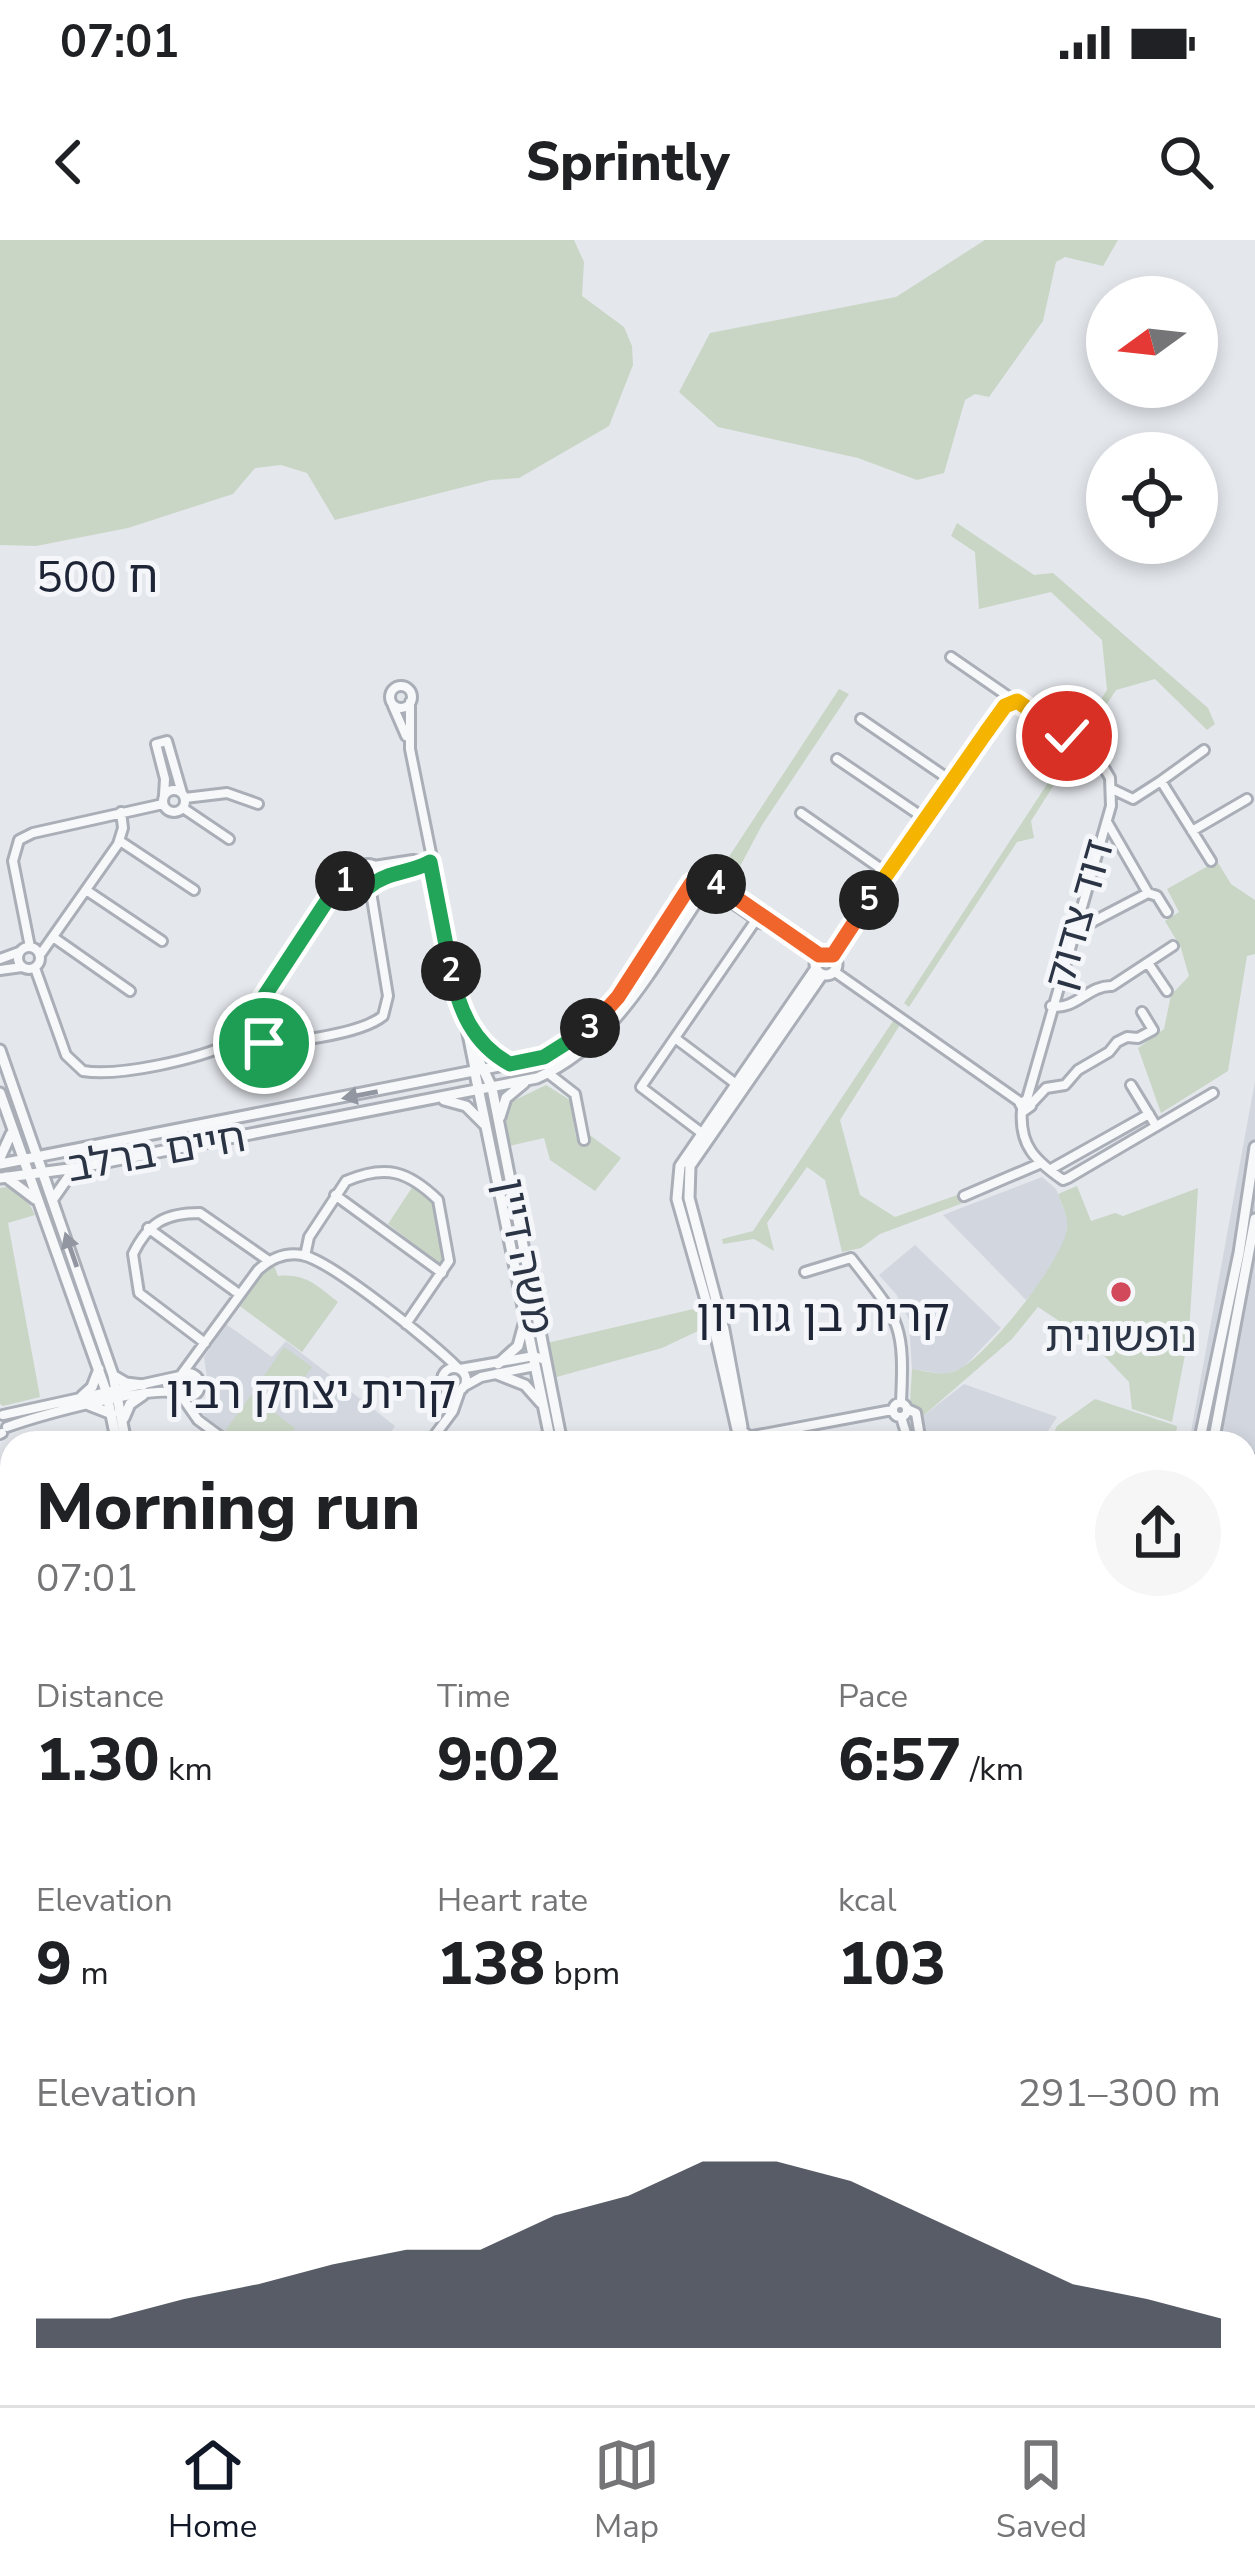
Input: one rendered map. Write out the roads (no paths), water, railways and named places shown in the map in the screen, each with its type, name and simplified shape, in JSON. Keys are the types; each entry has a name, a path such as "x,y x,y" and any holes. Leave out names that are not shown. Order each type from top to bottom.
{"street":[{"name":"דוד צדוק","path":"951,657 1099,759 1112,789 1025,1105"},
{"path":"410,749 392,704 391,691 401,686 411,692 410,749 430,862 460,1012 479,1072"},
{"path":"706,1136 736,1084 818,965 833,955 950,780 1005,706 1017,701"},
{"path":"392,704 401,708 410,702"},
{"path":"861,719 950,780"},
{"path":"183,800 167,741 156,744 165,781 164,800 172,812 183,800 227,793 258,804"},
{"path":"1112,789 1133,799 1204,750"},
{"path":"837,759 924,818"},
{"path":"1161,781 1211,861"},
{"path":"22,967 17,958 25,949 13,861 16,843 33,833 164,800 173,790 229,839"},
{"path":"1192,831 1247,800"},
{"path":"122,812 120,841 35,968 63,1048 83,1071 106,1072 178,1059 232,1043 244,1050 253,1041 277,1042 362,1028 384,1014 388,996 374,866"},
{"path":"801,814 887,874"},
{"path":"1106,820 1148,893 1157,896 1167,912"},
{"path":"120,841 194,890"},
{"path":"357,878 360,867 430,862"},
{"path":"357,878 362,885 415,871 430,862"},
{"name":"חיים ברלב","path":"0,1161 53,1155 529,1063 578,1039 604,1012 697,878 706,877 818,965"},
{"path":"232,1043 234,1032 246,1028 332,893 357,878"},
{"path":"86,890 162,941"},
{"name":"חיים ברלב","path":"3,1178 528,1080 586,1049 614,1022 697,901 712,893 756,920"},
{"path":"1073,931 1148,893"},
{"path":"706,1136 641,1087 756,920 1025,1105"},
{"path":"53,937 130,991"},
{"path":"1051,1006 1074,1004 1173,946"},
{"path":"0,959 25,949 40,955"},
{"path":"833,955 835,972"},
{"path":"1148,963 1167,991"},
{"path":"745,1431 677,1198 680,1166 706,1136 818,965"},
{"path":"0,970 35,968"},
{"path":"460,1012 499,1058 512,1065 529,1063"},
{"path":"1142,1012 1153,1030 1117,1042 1065,1085 1046,1088 1025,1105 1022,1135 1040,1164 1063,1180 1213,1093"},
{"path":"246,1028 253,1041"},
{"path":"675,1038 736,1084"},
{"path":"0,1050 113,1375 113,1414 118,1431"},
{"name":"משה דיין","path":"479,1072 492,1088 494,1130 525,1313 558,1431"},
{"name":"משה דיין","path":"479,1072 479,1091 494,1130 549,1431"},
{"path":"548,1073 575,1094 584,1140"},
{"path":"439,1099 466,1106 494,1130 506,1098 528,1080"},
{"path":"1131,1085 1156,1126"},
{"path":"0,1094 124,1429"},
{"path":"1025,1105 1027,1139 1041,1161 1069,1175"},
{"path":"1051,1169 1148,1114"},
{"path":"0,1161 12,1128"},
{"path":"32,1137 53,1155"},
{"path":"1205,1431 1255,1147"},
{"path":"964,1196 1040,1164"},
{"path":"53,1198 76,1168"},
{"path":"304,1256 308,1240 335,1196 353,1178 403,1172 440,1203 449,1254 442,1273 406,1324"},
{"path":"3,1178 37,1200"},
{"path":"335,1196 442,1273"},
{"path":"204,1344 139,1294 132,1257 148,1228 158,1219 197,1212 269,1261"},
{"path":"1211,1431 1252,1263 1255,1219"},
{"path":"148,1228 239,1294"},
{"path":"211,1431 181,1395 176,1386 180,1375 239,1294 269,1261 287,1255 323,1264 435,1345 459,1369 465,1377 462,1388 438,1431"},
{"path":"805,1272 851,1258 892,1311 902,1334 900,1410 906,1431"},
{"path":"445,1388 453,1392 498,1369 520,1342 525,1313"},
{"path":"204,1344 197,1361 195,1410 204,1426"},
{"path":"435,1345 444,1360 447,1418"},
{"path":"443,1374 538,1361"},
{"path":"5,1431 86,1400 99,1369"},
{"path":"498,1369 525,1385 544,1407"},
{"path":"124,1429 126,1411 143,1390 180,1375 192,1373 198,1378"},
{"path":"113,1375 143,1390"},
{"path":"2,1414 143,1390 197,1393"},
{"path":"86,1400 113,1414"},
{"path":"774,1431 900,1410 916,1413 919,1431"},
{"path":"0,1582 0,1632"}],"place":[{"name":"נופשונית","path":"1121,1292"}],"district":[{"name":"ח 500","path":"97,576"},
{"name":"קרית בן גוריון","path":"823,1315"},
{"name":"קרית יצחק רבין","path":"311,1392"}]}
